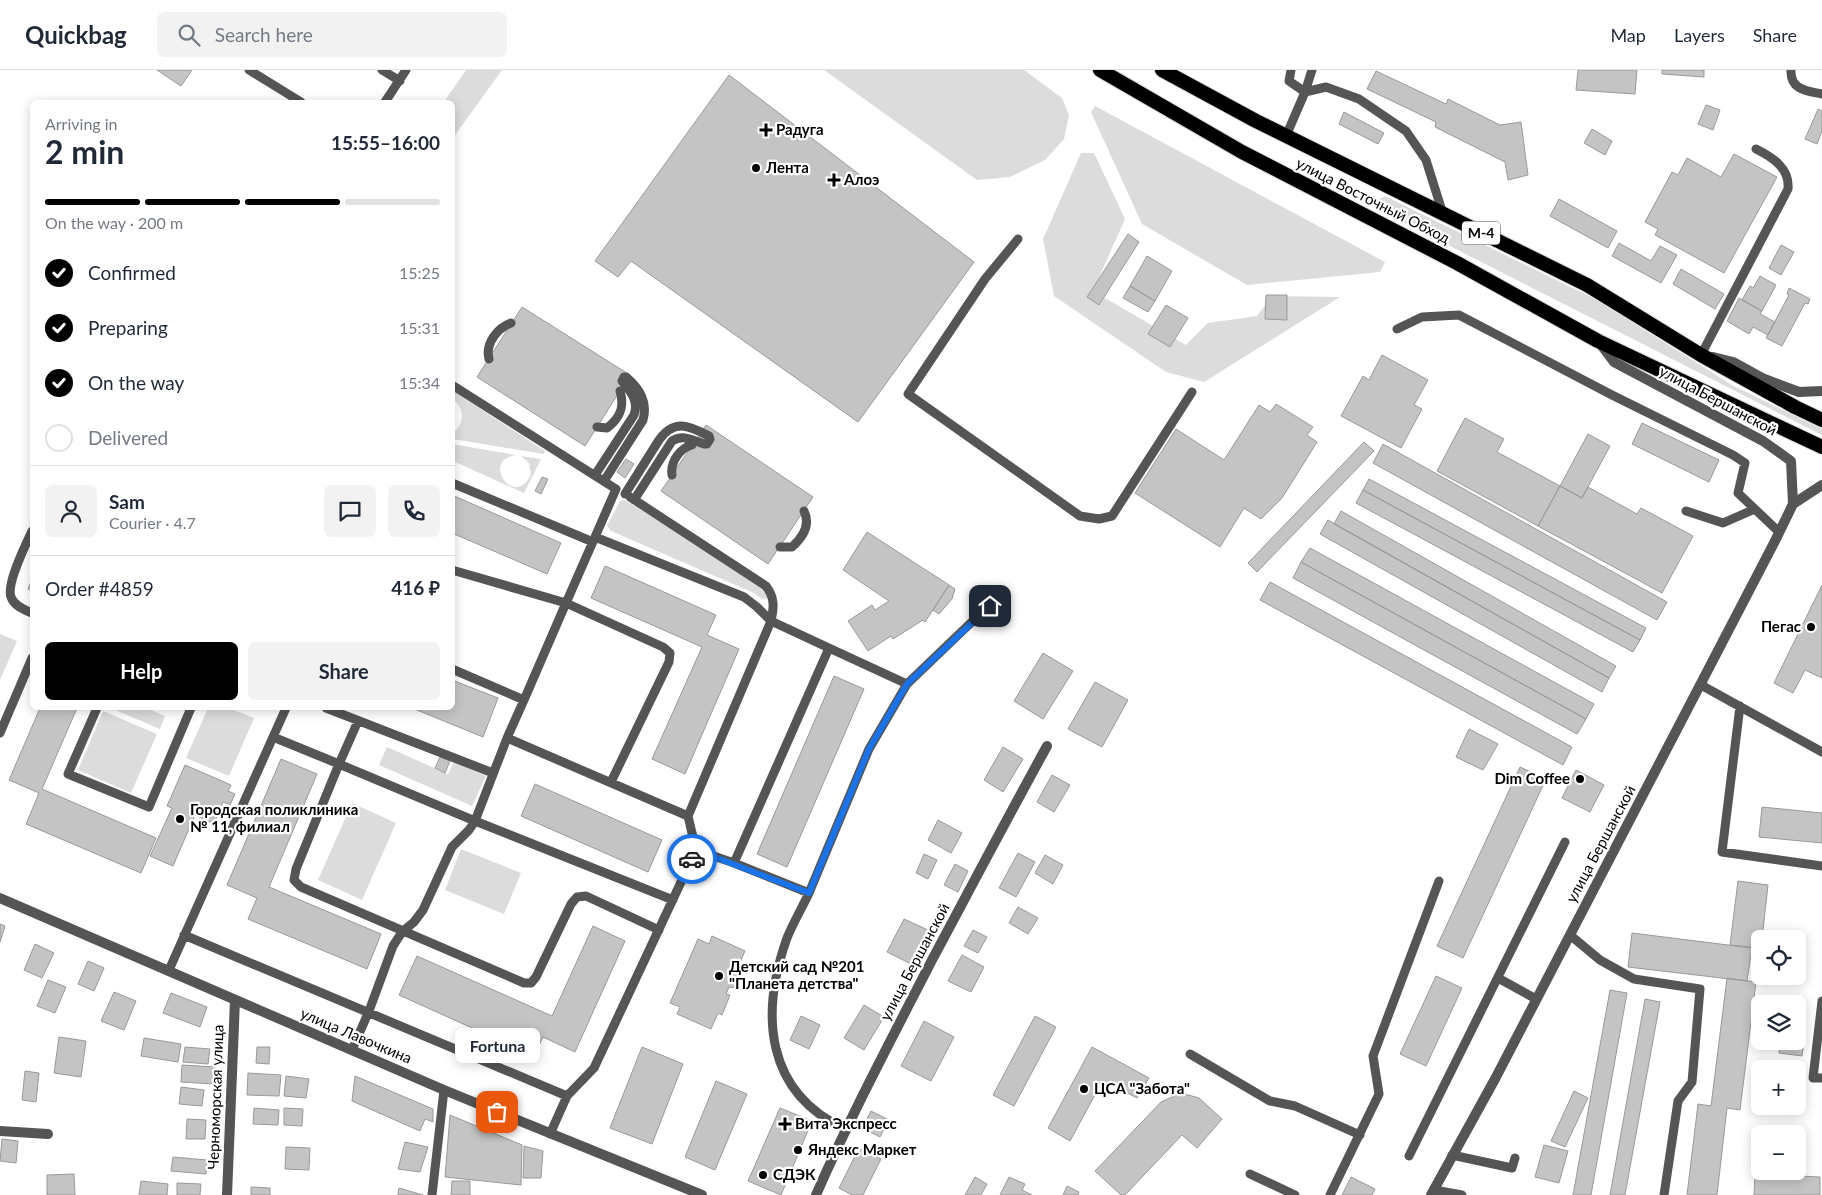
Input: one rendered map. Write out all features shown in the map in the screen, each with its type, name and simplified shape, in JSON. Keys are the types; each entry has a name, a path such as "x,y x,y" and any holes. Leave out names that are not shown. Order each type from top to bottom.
{"highway":[{"name":"улица Восточный Обход","path":"1100,70 1242,152 1457,263 1598,341 1822,447"},
{"name":"улица Восточный Обход","path":"1162,70 1286,136 1587,285 1701,355 1822,420"}],"street":[{"name":"улица Бершанской","path":"1432,1193 1495,1079 1793,504 1791,460 1763,440 1614,362 1598,341"},
{"path":"1701,355 1733,362 1762,378 1799,392 1822,391"},
{"path":"1793,504 1822,485"},
{"name":"улица Бершанской","path":"816,1195 845,1129 1001,830 1047,746"},
{"name":"улица Лавочкина","path":"0,898 444,1090 702,1195"},
{"name":"Черноморская улица","path":"227,1195 235,1000"},
{"path":"0,1132 48,1134"}],"lane":[{"path":"249,70 298,100"},
{"path":"382,70 400,81"},
{"path":"386,100 406,70"},
{"path":"1291,70 1289,81 1305,92 1326,87 1360,99 1406,131 1426,160 1443,214"},
{"path":"1286,136 1305,92 1312,70"},
{"path":"1791,70 1793,81 1797,87 1822,94"},
{"path":"1701,355 1788,189 1788,181 1780,165 1771,157 1756,149"},
{"path":"1018,240 985,279 908,394 1080,516 1098,519 1112,516 1192,392"},
{"path":"1397,330 1422,318 1458,315 1745,463 1738,493 1779,532"},
{"path":"489,359 490,343 499,330 512,323"},
{"path":"596,475 636,409 634,396 622,381 626,377 640,391 646,406 645,413 643,420 604,481"},
{"path":"455,387 596,475 766,586 772,595 774,606 771,621 688,816 696,850 594,1068 568,1096 550,1134"},
{"path":"597,427 607,428 621,409 623,401 620,392"},
{"path":"624,494 659,440 671,427 691,427 708,436 710,439 707,444 684,437 678,437 672,441 634,500"},
{"path":"672,475 674,461 682,450 692,445"},
{"path":"455,484 744,597 771,621 907,684"},
{"path":"352,1050 369,1011 393,946 402,932 414,922 422,910 452,847 475,821 492,773 616,489"},
{"path":"1686,511 1723,523 1755,509"},
{"path":"780,547 792,547 796,543 808,524 808,518 804,511"},
{"path":"30,536 10,586 11,598 20,607 30,612"},
{"path":"455,571 566,603 663,647 670,653 669,662 611,782"},
{"path":"845,1129 829,1121 800,1098 783,1070 774,1041 773,1004 779,968 788,938 809,893 869,749 907,684 1004,592"},
{"path":"734,863 829,648"},
{"path":"0,733 30,663"},
{"path":"455,670 524,700"},
{"path":"1701,684 1822,752"},
{"path":"1740,706 1722,852 1822,866"},
{"path":"96,710 68,774 148,807 190,710"},
{"path":"168,970 285,710"},
{"path":"331,710 492,773"},
{"path":"358,721 296,869 294,880 301,887 524,984 531,983 536,977 571,904 577,897 586,896 659,930"},
{"path":"273,737 475,821 673,900"},
{"path":"508,738 688,816"},
{"path":"1408,1156 1565,842"},
{"path":"696,850 809,893"},
{"path":"1330,1195 1379,1094 1373,1056 1439,881"},
{"path":"184,935 568,1096"},
{"path":"1570,935 1600,960 1634,979 1700,989 1692,1082 1678,1101 1664,1195"},
{"path":"1498,978 1536,999"},
{"path":"1822,1000 1813,1078 1822,1078"},
{"path":"1190,1054 1270,1101 1295,1106 1360,1134"},
{"path":"432,1195 444,1090"},
{"path":"1452,1155 1512,1168 1515,1158"},
{"path":"1250,1174 1294,1195"},
{"path":"1432,1193 1462,1195"}],"shaded area":[{"path":"466,70 502,70 455,135 455,100 445,100"},
{"path":"824,70 1024,70 1062,98 1069,115 1064,139 1045,160 1010,177 977,180"},
{"path":"1095,106 1385,262 1380,272 1247,285 1142,224 1091,112"},
{"path":"1081,153 1094,153 1125,219 1093,291 1186,345 1208,323 1257,316 1272,296 1340,297 1204,382 1166,372 1054,296 1043,239"},
{"path":"1385,196 1597,300 1732,385 1822,429 1822,435 1377,209 1377,200"},
{"path":"455,392 545,451 544,454 455,439 455,431 460,425 462,416 455,401"},
{"path":"455,445 516,455 505,459 501,465 501,473 504,480 510,485 517,487 525,484 531,474 529,463 521,456 541,459 524,493 455,462"},
{"path":"625,500 755,582 763,588 768,598 762,599 754,593 611,531 607,526 620,501"},
{"path":"0,634 17,641 0,680"},
{"path":"115,710 151,710 165,716 160,729"},
{"path":"207,710 234,710 254,718 229,776 186,758"},
{"path":"103,711 157,734 131,793 78,770"},
{"path":"387,747 448,774 454,762 486,776 472,806 379,765"},
{"path":"352,803 396,823 362,900 318,880"},
{"path":"461,849 521,873 504,914 445,890"}],"building":[{"path":"157,70 192,70 181,86"},
{"path":"1578,70 1637,70 1635,94 1576,90"},
{"path":"1662,70 1704,70 1704,77 1662,74"},
{"path":"1376,71 1446,104 1448,99 1500,125 1521,122 1528,175 1508,180 1505,162 1435,127 1436,122 1367,89"},
{"name":"Лента","path":"729,75 974,262 858,422 631,261 618,277 595,261"},
{"path":"1706,105 1720,110 1713,130 1698,124"},
{"path":"1818,109 1822,111 1822,131 1817,144 1805,139"},
{"path":"1344,112 1384,133 1378,144 1339,124"},
{"path":"1592,129 1612,141 1605,155 1584,143"},
{"path":"1734,154 1777,177 1724,273 1655,235 1658,229 1645,222 1672,172 1678,175 1687,158 1721,177"},
{"path":"1559,199 1617,231 1608,248 1550,216"},
{"path":"1128,234 1139,242 1099,305 1087,297"},
{"path":"1619,243 1651,261 1660,246 1677,255 1661,283 1612,256"},
{"path":"1781,245 1794,252 1781,275 1769,268"},
{"path":"1147,256 1172,271 1155,301 1130,286"},
{"path":"1681,269 1724,294 1715,309 1673,284"},
{"path":"1760,276 1776,285 1762,311 1742,300 1750,286 1753,288"},
{"path":"1130,286 1155,301 1148,312 1123,298"},
{"path":"1789,288 1810,299 1808,304 1805,303 1782,346 1766,338 1789,295 1787,294"},
{"path":"1266,295 1287,295 1287,320 1265,319"},
{"path":"1739,298 1762,311 1760,314 1775,322 1768,335 1753,327 1749,334 1727,321"},
{"path":"1166,305 1188,318 1170,347 1148,334"},
{"path":"522,307 630,375 585,446 477,377"},
{"path":"1382,355 1428,380 1414,405 1422,409 1401,448 1341,416 1363,376 1369,380"},
{"path":"1276,404 1313,427 1307,435 1317,442 1282,498 1261,519 1244,508 1220,547 1135,493 1176,429 1224,460 1259,405 1270,412"},
{"path":"1465,418 1504,439 1497,452 1560,486 1538,526 1437,471"},
{"path":"1642,423 1719,460 1709,482 1632,444"},
{"path":"706,425 813,497 768,564 661,491"},
{"path":"1588,434 1610,446 1582,498 1560,486"},
{"path":"1364,442 1374,451 1257,572 1248,563"},
{"path":"1383,444 1667,602 1657,620 1373,463"},
{"path":"626,459 634,464 625,478 617,472"},
{"path":"542,477 548,479 541,494 535,491"},
{"path":"1369,479 1646,628 1640,640 1363,490"},
{"path":"1560,486 1582,498 1588,487 1637,514 1641,508 1693,536 1662,593 1538,526"},
{"path":"1363,490 1640,640 1633,652 1356,503"},
{"path":"455,496 561,543 547,574 455,534"},
{"path":"1341,511 1616,666 1609,678 1334,524"},
{"path":"1328,520 1609,678 1602,692 1320,534"},
{"path":"867,532 949,585 925,622 923,620 893,639 891,636 868,651 848,621 872,605 875,610 889,601 843,570"},
{"path":"1310,548 1594,704 1586,719 1301,562"},
{"path":"1301,562 1586,719 1577,734 1293,578"},
{"path":"605,566 716,615 707,635 739,649 685,774 652,759 702,647 591,598"},
{"path":"1270,582 1572,747 1563,765 1260,600"},
{"path":"949,585 955,589 952,599 939,614 933,610"},
{"name":"Пегас","path":"1822,585 1822,678 1805,670 1793,693 1774,683"},
{"path":"1043,653 1073,671 1043,719 1014,701"},
{"path":"834,676 864,689 787,867 757,854"},
{"path":"455,681 498,698 483,737 417,710 455,710"},
{"path":"1095,682 1128,700 1102,747 1068,729"},
{"path":"39,710 76,710 42,789 156,838 141,873 26,824 39,793 9,780"},
{"path":"1469,729 1498,744 1483,770 1456,757"},
{"path":"1003,747 1023,759 1003,792 984,780"},
{"path":"440,757 450,761 445,773 435,768"},
{"path":"281,759 317,774 269,887 381,934 367,969 248,919 257,898 227,885"},
{"name":"Городская поликлиника № 11, филиал","path":"185,765 231,785 228,791 235,794 230,805 223,802 214,824 195,815 173,866 150,856 172,808 167,806"},
{"path":"1520,767 1546,779 1463,958 1437,946"},
{"path":"1576,770 1604,785 1590,812 1562,798"},
{"path":"1052,775 1070,785 1054,812 1037,802"},
{"path":"535,784 662,840 648,872 521,816"},
{"path":"1762,807 1822,813 1822,843 1759,837"},
{"path":"938,820 962,833 951,853 928,840"},
{"path":"1018,853 1035,862 1016,897 999,888"},
{"path":"924,854 937,860 928,879 916,873"},
{"path":"1045,855 1063,865 1053,884 1035,873"},
{"path":"955,864 968,871 958,892 944,885"},
{"path":"1738,881 1768,885 1763,930 1751,930 1751,947 1730,945"},
{"path":"1018,907 1038,918 1028,934 1009,923"},
{"path":"904,919 930,931 913,965 887,952"},
{"path":"0,924 5,926 0,942"},
{"path":"593,926 625,941 575,1052 543,1037 534,1056 399,995 417,956 552,1016"},
{"path":"973,930 987,937 978,953 964,946"},
{"path":"1632,933 1751,948 1747,981 1628,967"},
{"path":"712,936 745,951 738,967 742,969 733,988 729,987 726,994 730,995 722,1015 718,1013 711,1029 677,1014 680,1007 670,1003 698,939 709,944"},
{"path":"35,944 54,953 42,978 24,970"},
{"path":"962,955 984,967 971,992 948,981"},
{"path":"88,961 104,968 94,991 78,984"},
{"path":"1436,976 1462,988 1426,1066 1400,1054"},
{"path":"1727,978 1751,981 1751,985 1756,985 1754,995 1751,995 1751,1022 1740,1110 1727,1108 1717,1195 1687,1195 1698,1104 1711,1106"},
{"path":"48,980 66,987 55,1013 37,1006"},
{"path":"1610,990 1627,993 1591,1195 1573,1195"},
{"path":"114,992 136,1001 124,1030 101,1021"},
{"path":"171,993 207,1007 200,1027 163,1013"},
{"path":"1645,999 1660,1002 1625,1195 1610,1195"},
{"path":"864,1005 884,1017 864,1050 844,1038"},
{"path":"801,1016 820,1025 809,1049 790,1040"},
{"path":"1035,1016 1056,1027 1014,1106 993,1095"},
{"path":"924,1021 954,1037 931,1081 901,1066"},
{"path":"59,1037 86,1041 81,1077 54,1073"},
{"path":"144,1038 181,1044 178,1062 141,1056"},
{"path":"185,1047 210,1049 208,1064 183,1062"},
{"path":"257,1047 270,1047 269,1064 256,1063"},
{"path":"642,1047 683,1064 652,1144 610,1128"},
{"name":"ЦСА \"Забота\"","path":"1092,1047 1149,1078 1137,1098 1103,1080 1070,1141 1048,1128"},
{"path":"1779,1050 1803,1050 1802,1056 1779,1053"},
{"path":"182,1065 215,1067 214,1084 181,1082"},
{"path":"25,1071 39,1073 36,1102 22,1100"},
{"path":"248,1073 281,1075 279,1096 247,1095"},
{"path":"286,1076 309,1079 306,1098 284,1096"},
{"path":"355,1076 433,1109 433,1122 425,1119 420,1131 352,1101"},
{"path":"716,1081 747,1094 715,1170 685,1157"},
{"path":"181,1087 204,1090 202,1106 179,1104"},
{"path":"1574,1091 1588,1098 1565,1147 1551,1141"},
{"path":"1181,1093 1199,1098 1222,1119 1197,1148 1182,1135 1125,1195 1121,1195 1095,1171 1161,1102"},
{"path":"254,1108 279,1110 278,1125 253,1124"},
{"path":"284,1108 303,1109 302,1126 284,1125"},
{"path":"780,1108 812,1121 781,1195 748,1181"},
{"path":"871,1111 889,1120 880,1137 862,1128"},
{"path":"450,1115 522,1145 521,1185 445,1177"},
{"path":"187,1119 206,1120 205,1139 186,1139"},
{"path":"2,1139 18,1141 16,1163 0,1161"},
{"path":"405,1142 428,1147 420,1172 398,1169"},
{"path":"1544,1145 1568,1151 1559,1183 1535,1177"},
{"path":"524,1146 543,1151 541,1178 523,1178"},
{"path":"286,1147 310,1148 309,1170 285,1169"},
{"path":"859,1148 881,1159 863,1195 852,1195 839,1188"},
{"path":"173,1157 207,1160 206,1174 171,1171"},
{"path":"74,1174 75,1195 47,1195 47,1175"},
{"path":"1806,1176 1820,1177 1820,1195 1754,1195 1755,1180 1806,1180"},
{"path":"975,1177 987,1184 981,1195 965,1195"},
{"path":"1009,1177 1025,1184 1022,1190 1032,1195 1000,1195"},
{"path":"1351,1177 1375,1189 1372,1195 1342,1195"},
{"path":"141,1181 168,1184 167,1195 139,1195"},
{"path":"452,1181 470,1181 470,1195 451,1195"},
{"path":"177,1183 201,1184 200,1195 177,1195"},
{"path":"1067,1186 1079,1192 1078,1195 1063,1195"},
{"path":"251,1187 270,1188 270,1195 251,1195"},
{"path":"399,1188 423,1195 398,1195"}],"way so far":[{"path":"497,1112 550,1134 568,1096 594,1068 692,859"}],"place":[{"name":"Радуга","path":"766,130"},
{"name":"Лента","path":"756,168"},
{"name":"Алоэ","path":"834,180"},
{"name":"Пегас","path":"1811,627"},
{"name":"Dim Coffee","path":"1580,779"},
{"name":"Городская поликлиника № 11, филиал","path":"180,819"},
{"name":"Детский сад №201 \"Планета детства\"","path":"719,976"},
{"name":"ЦСА \"Забота\"","path":"1084,1089"},
{"name":"Fortuna","path":"497,1112"},
{"name":"Вита Экспресс","path":"785,1124"},
{"name":"Яндекс Маркет","path":"798,1150"},
{"name":"СДЭК","path":"763,1175"}],"route":[{"path":"692,859 696,850 809,893 869,749 907,684 990,606"}]}
